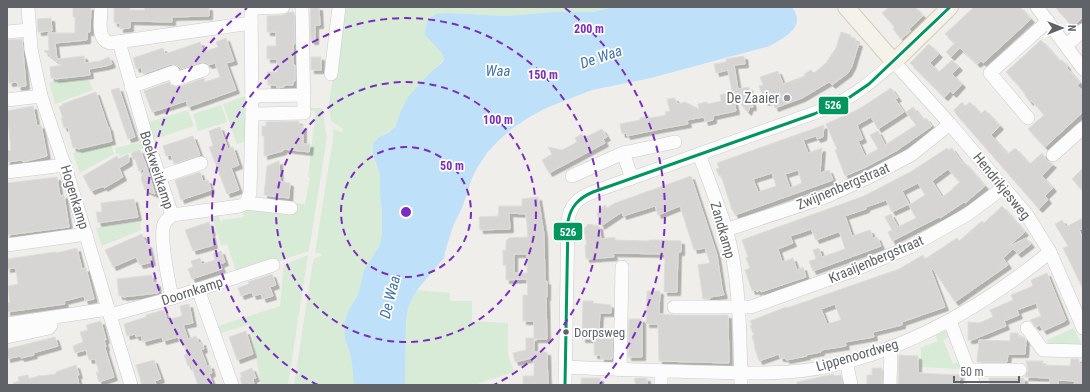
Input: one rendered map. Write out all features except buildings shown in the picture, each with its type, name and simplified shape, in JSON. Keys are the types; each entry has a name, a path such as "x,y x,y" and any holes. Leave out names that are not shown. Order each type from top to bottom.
{"main road":[{"path":"846,7 894,62 950,7"}],"street":[{"name":"Hogenkamp","path":"28,7 31,49 41,96 65,164 131,385"},
{"path":"101,7 101,36 106,42 110,43 251,23"},
{"path":"246,203 250,193 252,114 251,7 283,7"},
{"path":"252,114 304,113 302,7"},
{"path":"331,74 339,7"},
{"path":"1037,7 1083,70"},
{"path":"1028,118 990,73 1048,21"},
{"path":"7,32 29,30"},
{"path":"1066,46 1083,30"},
{"name":"Boekweitkamp","path":"119,42 148,143 172,215 164,224 163,232 165,260 172,298"},
{"path":"565,385 568,232 570,211 575,202 586,195 632,178 814,114 841,102 864,88 894,62"},
{"name":"Hendrikjesweg","path":"894,62 1004,186 1027,215 1050,252 1083,328"},
{"path":"131,87 173,72 176,79 203,70"},
{"path":"252,96 304,95"},
{"path":"7,100 41,96"},
{"name":"Zwijnenbergstraat","path":"726,230 825,197 867,178 911,155 950,124"},
{"path":"1053,155 1083,128"},
{"path":"572,176 623,153 675,142"},
{"path":"623,153 632,178"},
{"name":"Zandkamp","path":"699,154 726,230 734,267 738,307 741,379"},
{"path":"160,177 201,163"},
{"path":"7,172 65,164"},
{"name":"Kraaijenbergstraat","path":"738,307 751,307 849,272 910,248 968,214 1004,186"},
{"path":"172,215 240,206 246,203 291,208"},
{"path":"7,245 86,234"},
{"name":"Lippenoordweg","path":"565,367 661,371 741,379 825,367 891,347 950,321 1022,274 1050,252"},
{"name":"Doornkamp","path":"7,324 109,312 172,298 273,265"},
{"path":"620,370 622,267"},
{"path":"198,289 232,385"},
{"path":"674,307 738,307"},
{"path":"7,337 49,328 51,318"},
{"path":"950,321 974,385"},
{"path":"1027,328 1043,350 1083,352"},
{"path":"890,385 891,347"},
{"path":"846,361 851,385"},
{"path":"968,370 1020,370"},
{"path":"661,371 661,385"}],"green space":[{"path":"342,7 614,7 592,12 553,12 506,16 448,13 428,19 426,34 428,39 440,49 444,58 408,98 402,107 393,129 379,137 375,162 380,174 382,239 380,245 364,270 358,295 348,311 344,325 345,339 352,364 354,385 294,385 313,261 315,258 322,256 320,253 315,253 333,139 333,129 342,132 343,129 331,121 329,105"},
{"path":"88,78 93,90 55,104 49,82"},
{"path":"245,96 246,141 237,144 223,104"},
{"path":"221,105 227,122 198,131 193,114"},
{"path":"307,108 322,108 327,137 309,251 273,263 236,271 227,244 221,245 212,217 219,216 222,223 222,220 244,217 243,210 292,203 305,204 310,177 308,177 315,117 315,111 307,111"},
{"path":"188,110 194,126 149,141 145,123"},
{"path":"145,141 147,147 120,156 118,153 116,154 115,148"},
{"path":"111,144 114,154 80,173 73,153"},
{"path":"140,222 141,230 102,246 96,228"},
{"path":"308,255 288,385 261,385 250,324 218,334 215,327 280,306 284,265"},
{"path":"417,290 450,293 450,301 472,301 472,321 508,323 508,355 514,372 474,385 405,385 406,322 408,307"},
{"path":"1074,328 1083,348 1050,349 1047,340"},
{"path":"944,331 947,332 949,337 943,340 953,364 959,362 961,369 921,367 920,348 938,341 935,334"}],"water":[{"name":"Waa","path":"614,7 792,7 796,14 797,20 796,26 788,35 770,46 651,78 592,90 546,108 513,128 487,153 477,168 462,208 453,226 444,258 417,290 408,307 406,322 405,385 354,385 352,364 345,339 344,325 348,311 358,295 364,270 380,245 382,234 380,174 373,155 373,144 379,137 388,133 395,127 401,110 408,97 430,73 443,62 444,58 442,53 425,35 428,19 436,14 448,13 506,16 553,12 592,12"}],"transit line":[{"name":"526","path":"565,385 568,221 571,211 576,203 593,192 814,114 847,99 869,84 950,7"}],"place":[{"name":"De Zaaier","path":"787,98"},
{"name":"Dorpsweg","path":"566,332"}],"water label":[{"name":"De Waa","path":"601,57"},
{"name":"De Waa","path":"390,297"}]}
